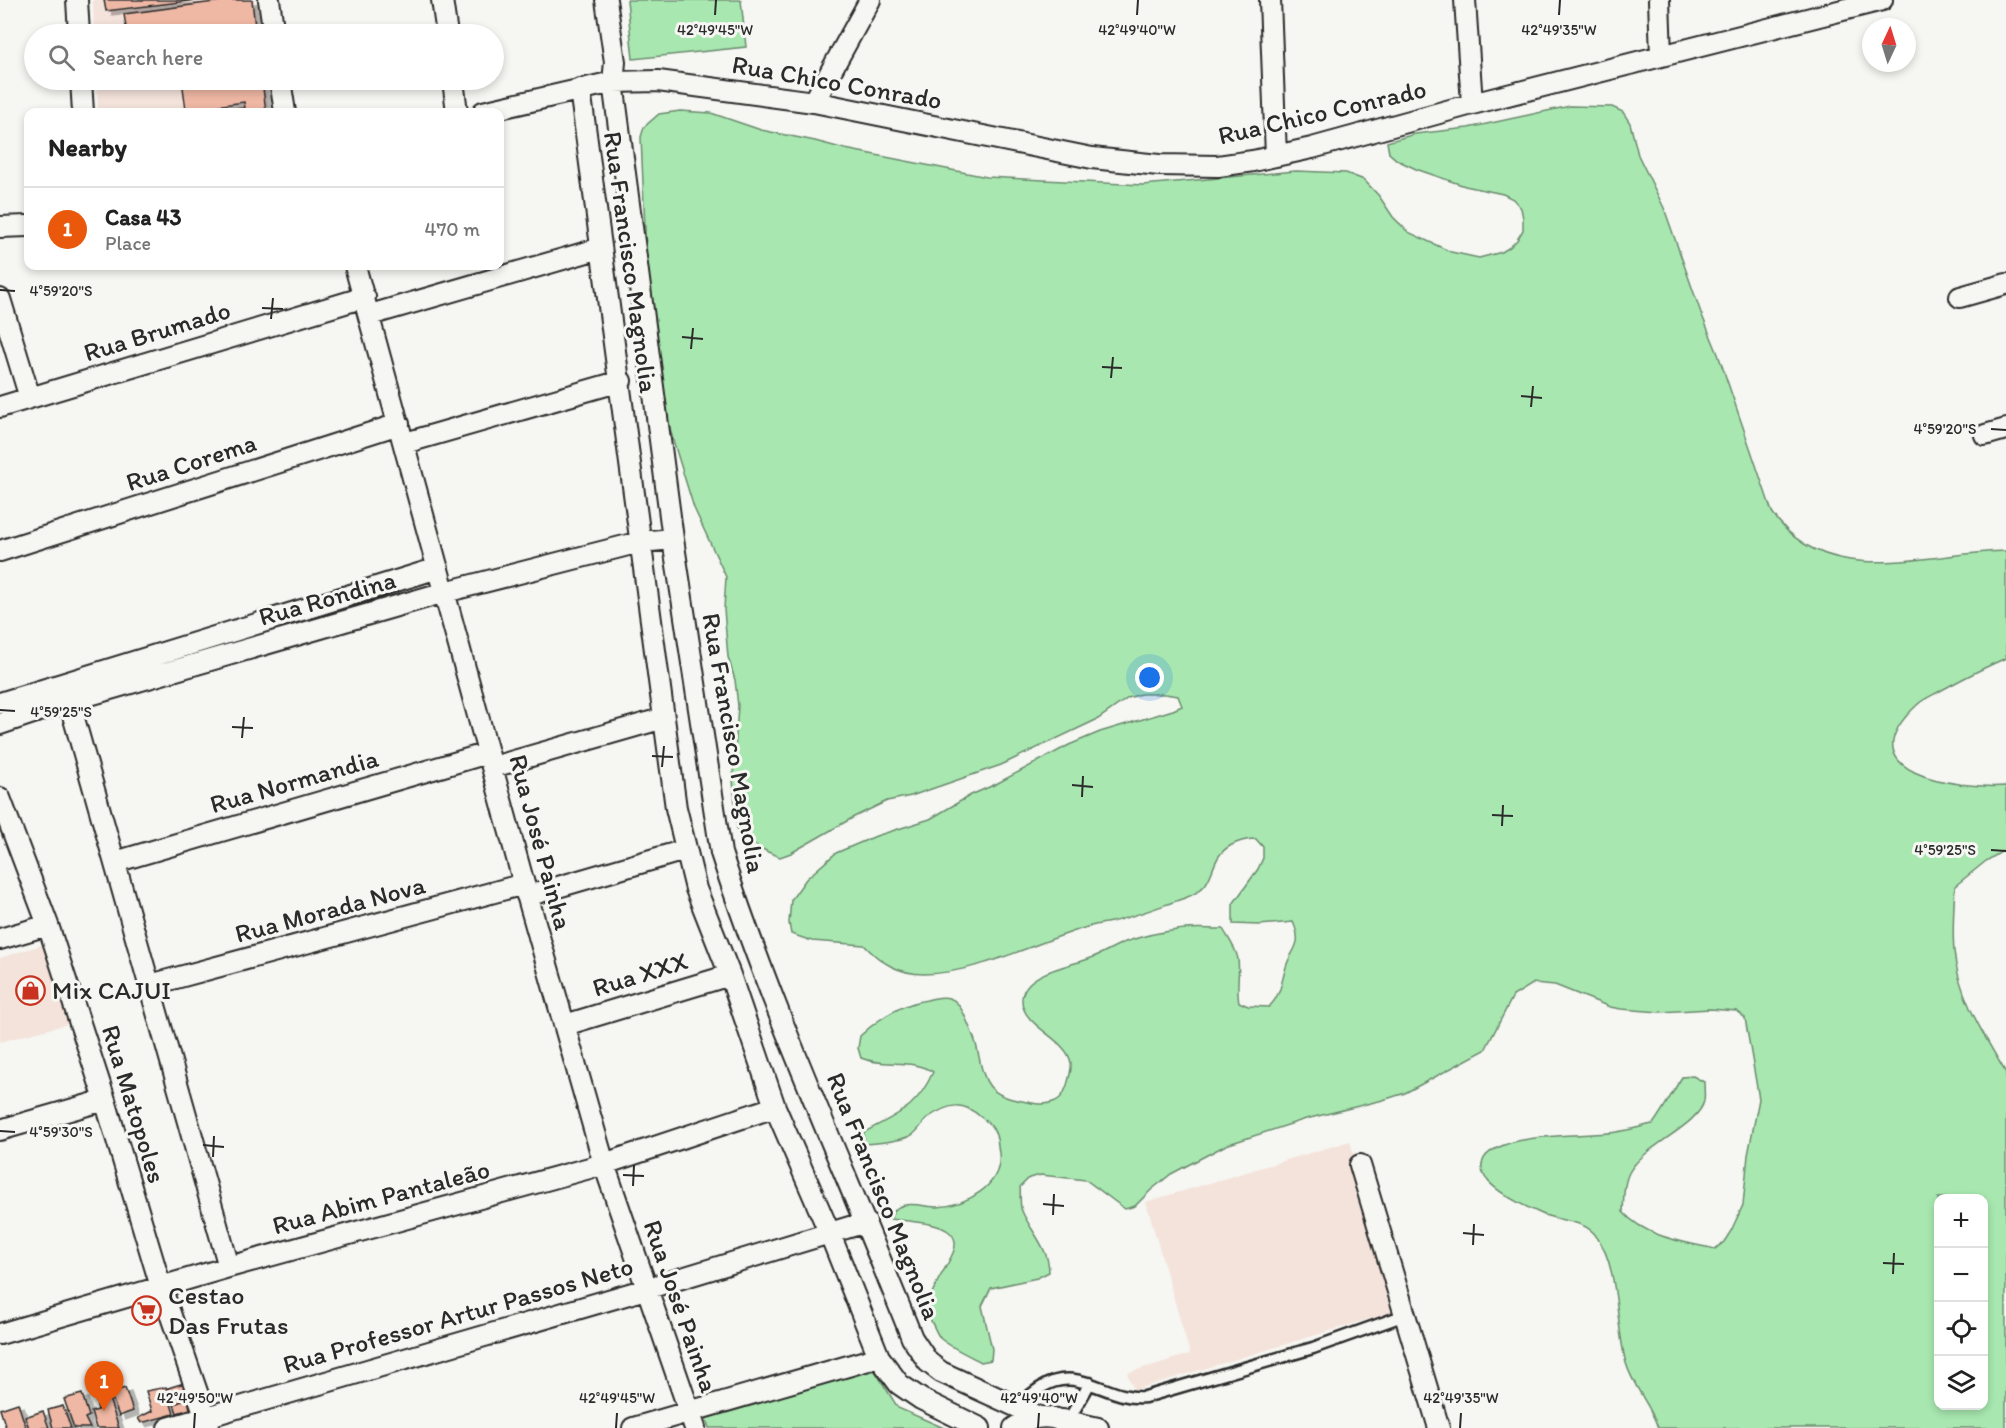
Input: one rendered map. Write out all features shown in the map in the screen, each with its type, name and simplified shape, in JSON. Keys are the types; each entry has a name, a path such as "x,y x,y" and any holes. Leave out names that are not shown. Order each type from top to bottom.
{"street":[{"path":"77,0 78,24"},
{"path":"269,0 273,24"},
{"path":"442,0 446,24"},
{"name":"Rua Francisco Magnolia","path":"606,0 615,62 613,82 673,538 721,853 739,907 912,1338 928,1362 954,1379 1016,1407 1060,1421 1098,1428"},
{"path":"814,102 870,0"},
{"path":"1270,0 1276,156"},
{"path":"1465,0 1472,104"},
{"path":"1659,0 1661,56"},
{"name":"Rua Chico Conrado","path":"499,108 613,82 658,81 814,102 1092,158 1159,165 1218,165 1312,148 1852,4 1882,0"},
{"name":"Rua Francisco Magnolia","path":"580,88 621,381 676,808 696,889 730,975 775,1107 830,1234 879,1357 899,1384 921,1399 980,1428"},
{"path":"82,90 83,108"},
{"path":"282,90 284,108"},
{"path":"454,90 456,108"},
{"path":"0,227 24,226"},
{"name":"Rua Brumado","path":"0,407 367,306 601,248"},
{"name":"Rua José Painha","path":"356,270 526,890 604,1164 692,1420"},
{"path":"1960,297 2006,284"},
{"path":"0,299 30,398"},
{"name":"Rua Corema","path":"0,552 402,434 621,381"},
{"path":"1985,435 2006,429"},
{"name":"Rua Rondina","path":"0,724 69,701 445,592 640,542 673,538"},
{"name":"Rua Rondina","path":"0,703 438,568"},
{"path":"69,701 229,1267"},
{"name":"Rua Normandia","path":"115,862 491,760 664,718"},
{"name":"Rua Matopoles","path":"0,798 48,925 105,1100 161,1287 208,1422"},
{"name":"Rua Morada Nova","path":"150,985 685,850"},
{"path":"0,939 48,925"},
{"name":"Rua XXX","path":"565,1025 730,975"},
{"path":"0,1130 105,1100"},
{"name":"Rua Abim Pantaleão","path":"0,1334 229,1267 604,1164 775,1107"},
{"path":"1360,1165 1439,1428"},
{"name":"Rua Professor Artur Passos Neto","path":"168,1428 208,1422 866,1222"},
{"path":"633,1428 692,1420 879,1357"},
{"path":"1014,1428 1025,1421 1060,1421"}],"lane":[{"path":"1016,1407 1043,1386 1071,1378 1132,1399 1145,1397 1312,1348 1405,1315"},
{"path":"1060,1421 1090,1383"}],"shaded area":[{"path":"93,0 255,0 258,24 94,24"},
{"path":"97,90 266,90 268,108 98,108"},
{"name":"Mix CAJUI","path":"48,943 71,1023 0,1042 0,958"},
{"path":"1350,1141 1396,1311 1134,1390 1127,1373 1190,1354 1146,1202"}],"green space":[{"path":"627,0 741,0 746,47 633,59"},
{"path":"1570,106 1612,107 1623,112 1630,123 1638,155 1664,208 1718,354 1772,512 1794,537 1820,552 1849,560 1880,562 2006,551 2006,658 1919,703 1898,728 1893,747 1900,762 1915,772 1937,780 1961,784 2006,786 2006,849 1986,861 1955,886 1953,935 1956,968 1966,999 2006,1073 2006,1428 1658,1428 1626,1363 1609,1263 1595,1235 1581,1225 1542,1214 1504,1194 1487,1180 1482,1165 1484,1158 1490,1152 1517,1141 1625,1131 1653,1124 1682,1077 1693,1076 1704,1082 1704,1101 1700,1110 1692,1119 1647,1153 1630,1171 1625,1186 1623,1212 1654,1233 1715,1249 1724,1242 1731,1231 1743,1205 1748,1155 1759,1099 1745,1018 1737,1011 1710,1009 1660,1012 1621,1009 1610,1007 1555,985 1534,983 1513,996 1485,1050 1405,1093 1306,1119 1226,1145 1171,1174 1135,1206 1125,1209 1086,1180 1041,1175 1029,1178 1020,1187 1021,1208 1043,1248 1049,1272 1037,1278 991,1288 982,1306 992,1349 991,1360 981,1362 955,1348 941,1339 934,1327 929,1312 930,1298 950,1260 954,1249 954,1239 943,1228 920,1222 890,1219 895,1210 901,1206 938,1207 960,1202 981,1192 995,1175 999,1165 997,1137 986,1121 969,1109 956,1106 943,1109 929,1117 910,1136 894,1141 865,1144 863,1133 904,1110 920,1095 933,1072 916,1065 870,1061 861,1058 858,1048 860,1036 883,1018 909,1005 938,997 952,999 964,1014 976,1044 984,1075 992,1089 1009,1098 1038,1104 1049,1103 1059,1099 1064,1093 1071,1063 1062,1046 1036,1025 1024,1009 1022,1000 1024,990 1030,983 1060,967 1091,958 1123,943 1146,936 1188,929 1223,929 1238,959 1239,1002 1248,1006 1269,1007 1278,993 1288,961 1296,947 1296,930 1293,922 1259,925 1233,924 1233,904 1258,869 1263,858 1263,847 1256,839 1241,841 1226,848 1217,859 1205,885 1188,897 1130,917 1065,934 1005,957 964,969 944,973 906,972 884,962 864,945 812,941 791,934 789,923 791,900 806,879 836,853 876,836 930,819 971,795 1069,745 1100,732 1182,706 1178,696 1165,694 1141,694 1128,698 1098,719 1001,765 911,796 887,801 780,857 746,840 737,831 733,779 738,706 735,680 728,657 724,609 726,577 694,508 659,384 649,320 641,137 644,127 659,114 680,111 711,113 761,130 987,177 1143,185 1296,171 1346,173 1364,180 1408,232 1451,252 1479,258 1502,252 1510,247 1523,230 1521,208 1513,199 1503,194 1465,186 1416,169 1397,160 1389,153 1387,142 1415,134 1468,128"},
{"path":"872,1366 898,1408 944,1428 709,1428 704,1413"}],"building":[{"path":"104,0 197,0 106,11"},
{"path":"229,0 252,0 255,24 126,24 124,14"},
{"path":"183,90 263,90 266,108 245,108 244,102 186,108"},
{"path":"184,1383 186,1390 170,1395 168,1388"},
{"path":"166,1387 174,1414 141,1423 138,1418 152,1411 146,1391"},
{"path":"125,1388 133,1411 119,1416 110,1393"},
{"path":"186,1390 188,1399 174,1404 170,1395"},
{"path":"107,1393 119,1428 96,1428 91,1412 98,1410 95,1396"},
{"path":"82,1394 89,1416 85,1418 90,1428 74,1428 64,1399"},
{"path":"188,1399 190,1409 177,1413 174,1404"},
{"path":"18,1403 26,1428 6,1428 0,1409"},
{"path":"63,1406 71,1428 53,1428 48,1410"},
{"path":"43,1411 49,1428 29,1428 25,1417"}],"place":[{"name":"Mix CAJUI","path":"31,990"},
{"name":"Cestao Das Frutas","path":"147,1310"},
{"name":"Casa 43","path":"104,1411"}]}
